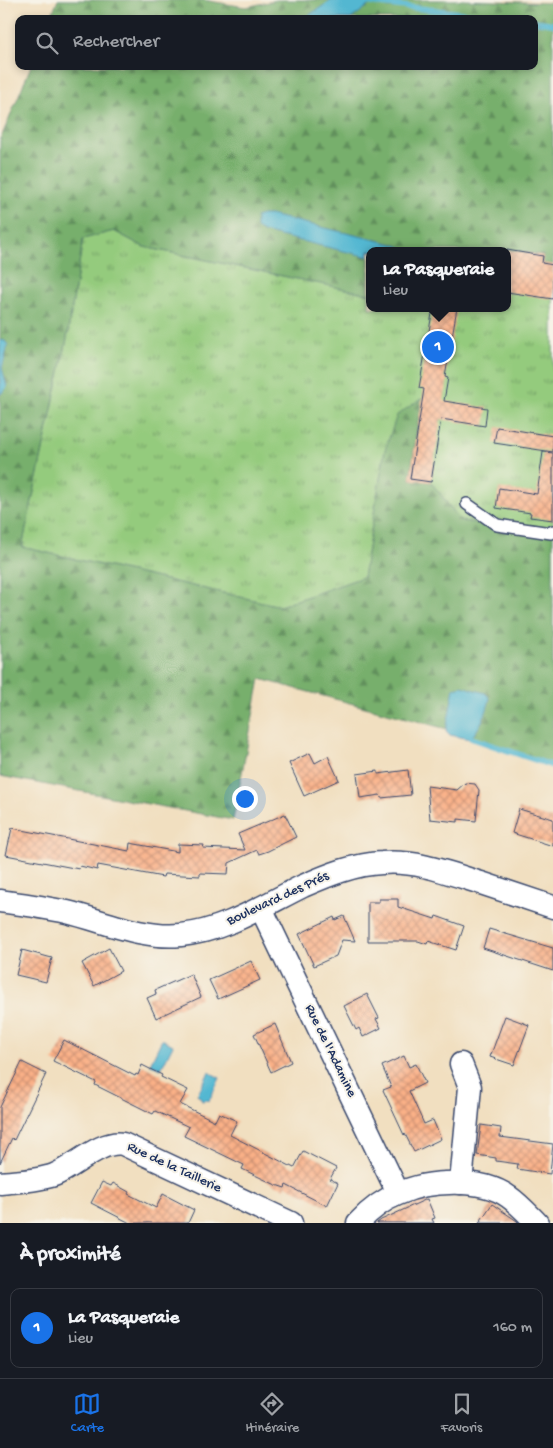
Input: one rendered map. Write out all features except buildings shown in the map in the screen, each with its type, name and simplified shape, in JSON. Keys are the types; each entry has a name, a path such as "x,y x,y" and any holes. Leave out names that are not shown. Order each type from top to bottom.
{"street":[{"name":"Boulevard des Prés","path":"0,901 65,912 151,935 197,933 229,922 335,873 383,863 420,864 553,907"},
{"name":"Rue de l'Adamine","path":"261,908 398,1193"},
{"path":"461,1064 470,1087 461,1184"},
{"name":"Rue de la Taillerie","path":"0,1182 53,1175 101,1148 116,1143 123,1144 291,1223"},
{"path":"358,1223 382,1202 398,1193 417,1187 443,1184 479,1184 492,1188 509,1196 537,1223"}],"lane":[{"path":"467,504 497,525 551,533 553,531"}],"green space":[{"path":"58,0 203,0 246,7 277,0 461,0 553,3 553,265 542,263 543,255 511,250 511,247 366,247 366,293 144,247 114,231 83,239 66,344 22,547 280,606 363,577 385,450 397,415 421,399 410,479 431,482 461,521 551,533 553,531 553,767 462,733 260,679 233,820 0,776 0,140 29,70 538,70 538,15 52,15"},
{"path":"114,231 144,247 366,293 366,312 511,312 511,250 543,256 542,263 553,265 553,531 551,533 461,521 431,483 410,479 420,399 385,450 363,577 280,606 22,547 66,344 83,239"}],"water":[{"path":"332,0 376,0 356,15 309,15"},
{"path":"270,215 401,247 366,247 366,256 263,232 256,228 256,217"},
{"path":"0,340 5,341 8,345 2,368 7,387 0,395"},
{"path":"462,686 485,693 490,698 483,720 470,739 450,735 446,731 454,688"},
{"path":"162,1039 173,1045 161,1069 150,1064"},
{"path":"209,1072 220,1078 209,1101 202,1101 197,1095"}],"waterway":[{"path":"365,2 476,15"},
{"path":"538,22 553,24"},
{"path":"471,738 553,766"}],"place":[{"name":"La Pasqueraie","path":"438,347"}]}
